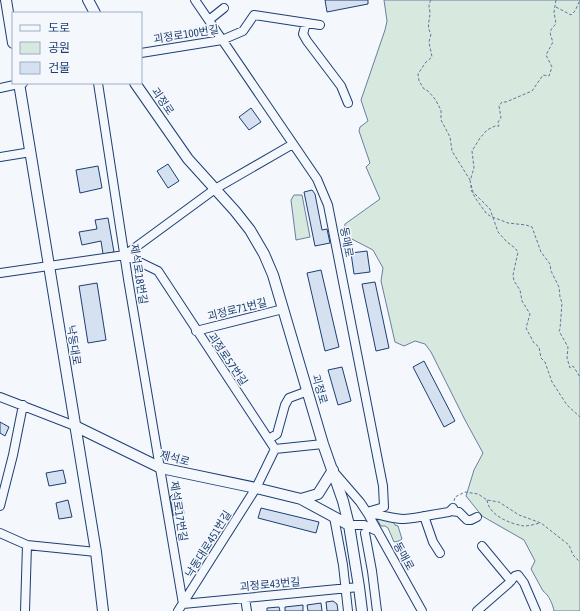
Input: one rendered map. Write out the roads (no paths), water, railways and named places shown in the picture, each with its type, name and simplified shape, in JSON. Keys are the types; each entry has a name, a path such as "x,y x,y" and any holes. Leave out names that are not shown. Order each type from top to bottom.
{"main road":[{"path":"6,0 12,37"},
{"path":"87,0 94,12"},
{"name":"낙동대로","path":"21,84 49,266 96,552 103,611"},
{"name":"괴정로","path":"136,84 188,159 235,211 250,230 264,254 273,275 284,309 323,444 333,470 349,525 360,587 362,611"},
{"name":"제석로","path":"75,426 161,468 301,499 349,525"},
{"path":"301,499 318,494 333,470"}],"street":[{"path":"87,0 88,12"},
{"name":"동매로","path":"194,0 317,178 328,205 383,486 384,507 368,513"},
{"path":"201,9 204,0"},
{"path":"209,20 224,8"},
{"name":"괴정로100번길","path":"142,53 222,40 242,31 254,15 320,25"},
{"path":"306,23 303,34 341,86 348,103"},
{"path":"0,88 17,84"},
{"name":"제석로18번길","path":"98,84 161,468"},
{"path":"0,273 125,255 216,189 293,144"},
{"path":"0,157 31,152"},
{"name":"괴정로57번길","path":"125,255 158,271 196,331 275,449"},
{"name":"괴정로71번길","path":"196,331 284,309"},
{"path":"269,439 277,434 288,398 308,391"},
{"name":"제석로","path":"0,397 75,426"},
{"path":"0,506 13,455 23,405"},
{"path":"275,449 323,444"},
{"name":"낙동대로451번길","path":"180,607 256,488 275,449"},
{"name":"제석로17번길","path":"161,468 180,607"},
{"name":"동매로","path":"333,470 368,513 422,611"},
{"path":"368,513 403,519 451,510 459,512 467,520 477,517"},
{"path":"424,516 433,542 440,553"},
{"path":"334,517 343,565 348,611"},
{"path":"349,525 364,525 377,531"},
{"path":"0,533 27,545 96,552"},
{"path":"365,533 377,611"},
{"path":"25,611 27,545"},
{"path":"482,546 511,581"},
{"path":"477,611 515,576 518,575 524,583 536,611"},
{"name":"괴정로43번길","path":"180,607 205,602 360,587"},
{"path":"246,598 247,611"},
{"path":"204,611 205,602"}]}
